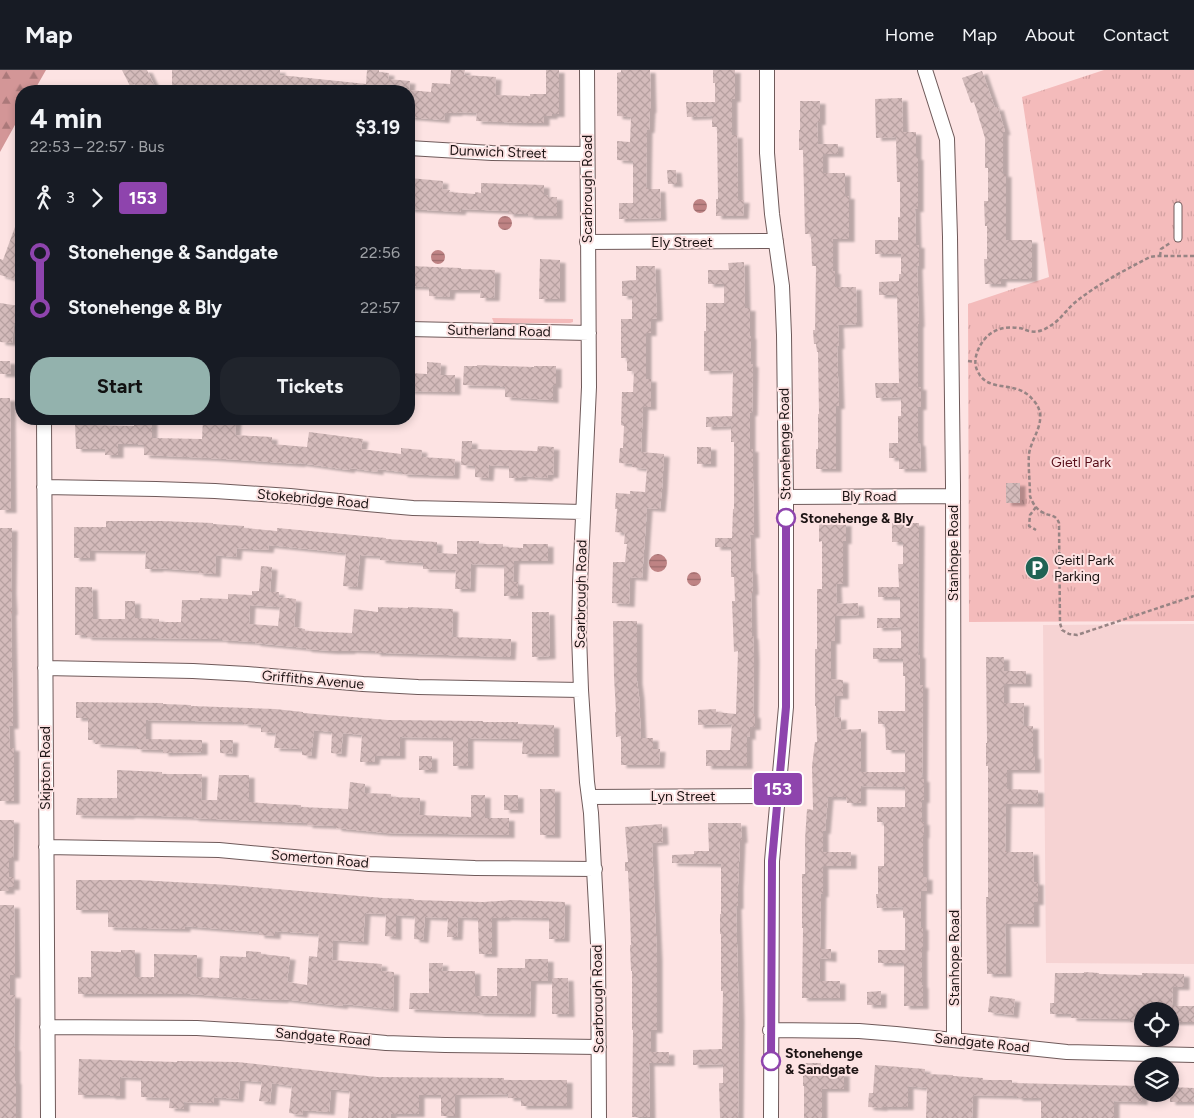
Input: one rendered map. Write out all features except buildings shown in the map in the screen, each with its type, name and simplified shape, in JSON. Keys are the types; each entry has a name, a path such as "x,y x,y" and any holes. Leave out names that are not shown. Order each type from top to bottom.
{"street":[{"name":"Scarbrough Road","path":"586,70 589,387 579,635 581,690 595,868 600,1118"},
{"name":"Stonehenge Road","path":"767,70 767,154 772,214 782,286 786,496 786,707 772,861 771,1118"},
{"name":"Stanhope Road","path":"925,70 947,139 950,237 953,496 954,1039"},
{"name":"Dunwich Street","path":"415,148 492,153 587,154"},
{"name":"Ely Street","path":"588,242 776,241"},
{"name":"Sutherland Road","path":"415,329 589,333"},
{"name":"Skipton Road","path":"44,425 48,1118"},
{"name":"Stokebridge Road","path":"44,487 215,491 448,510 583,512"},
{"name":"Bly Road","path":"786,496 953,496"},
{"name":"Griffiths Avenue","path":"45,668 247,674 418,687 581,690"},
{"name":"Lyn Street","path":"589,797 777,796"},
{"name":"Somerton Road","path":"46,847 219,850 388,864 475,868 595,868"},
{"name":"Sandgate Road","path":"48,1026 197,1028 406,1044 599,1047"},
{"name":"Sandgate Road","path":"770,1030 859,1031 954,1039 1067,1052 1194,1055"}],"lane":[{"path":"1178,206 1178,238"}],"path":[{"path":"1160,256 1161,249 1178,238"},
{"path":"1194,256 1150,257 1098,286 1072,304 1052,325 1040,331 1000,328 992,332 980,346 975,366 987,382 1015,388 1024,392 1030,396 1038,407 1040,414 1038,429 1029,454 1030,496 1036,506 1044,513 1056,517 1059,523 1060,628 1065,633 1077,635 1194,596"},
{"path":"968,361 976,362"},
{"path":"1036,506 1030,515 1029,526 1036,530"}],"shaded area":[{"path":"700,199 705,201 707,206 705,211 700,213 695,211 693,206 695,201"},
{"path":"505,216 510,218 512,223 510,228 505,230 500,228 498,223 500,218"},
{"path":"438,250 443,252 445,257 443,262 438,264 433,262 431,257 433,252"},
{"path":"658,554 664,557 667,563 664,569 658,572 652,569 649,563 652,557"},
{"path":"694,572 699,574 701,579 699,584 694,586 689,584 687,579 689,574"},
{"path":"1194,624 1194,964 1046,963 1043,625"}],"green space":[{"path":"0,70 46,70 37,85 15,85 15,125 0,152"},
{"name":"Gietl Park","path":"1104,70 1194,70 1194,621 969,622 968,304 1049,277 1022,97"},
{"path":"492,318 573,319 573,322 494,323"}],"bus line":[{"name":"153","path":"771,1061 772,861 786,707 786,518"}],"place":[{"name":"Stonehenge & Bly","path":"786,518"},
{"name":"Geitl Park Parking","path":"1037,568"},
{"name":"Stonehenge & Sandgate","path":"771,1061"}]}
